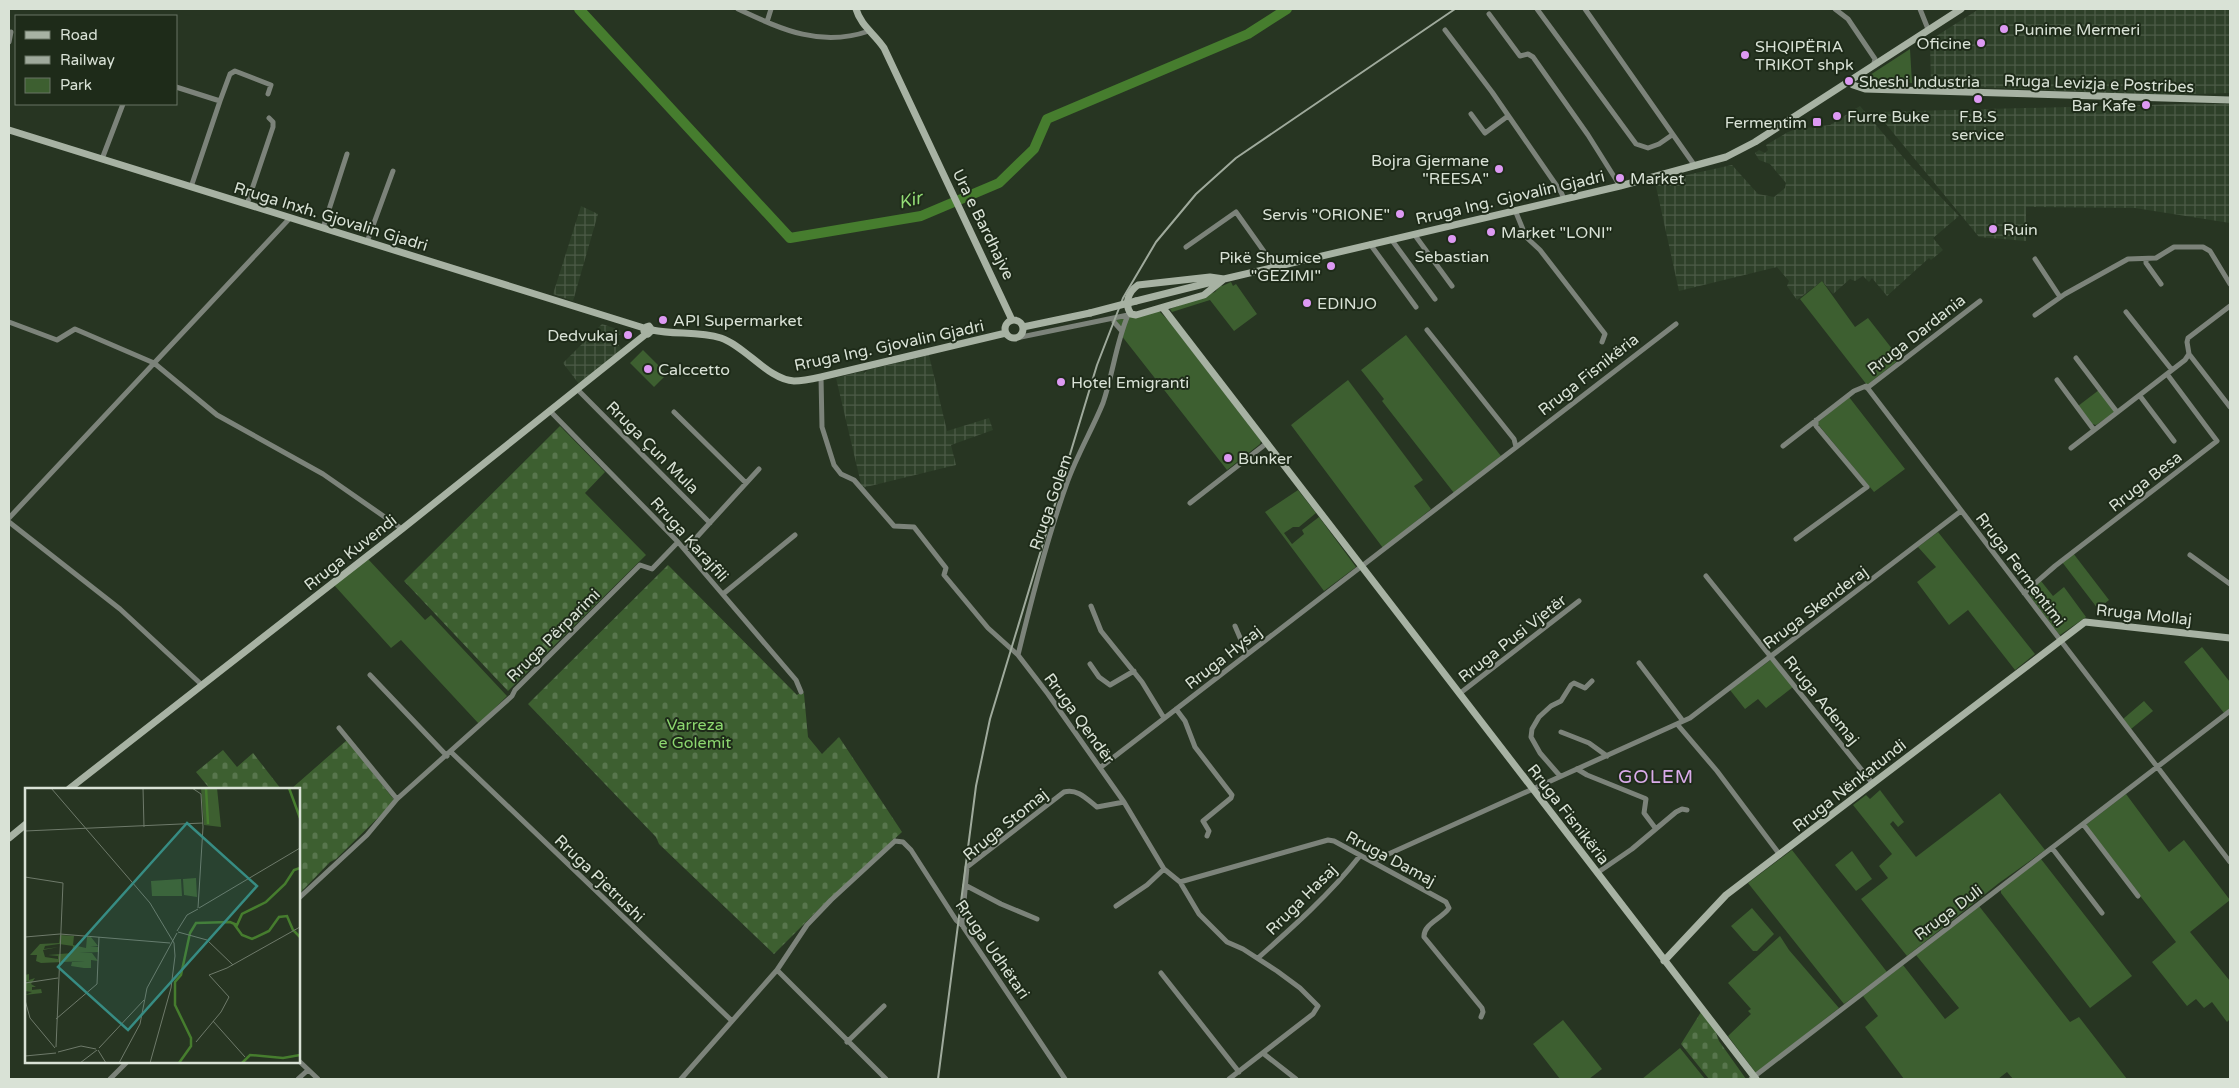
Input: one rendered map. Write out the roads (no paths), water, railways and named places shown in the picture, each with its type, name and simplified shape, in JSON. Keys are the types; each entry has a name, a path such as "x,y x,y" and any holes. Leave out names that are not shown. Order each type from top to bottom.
{"street":[{"path":"738,9 767,22 812,38 850,36 869,31"},
{"path":"767,22 771,9"},
{"name":"Ura e Bardhajve","path":"856,9 859,19 877,37 884,48 1009,309 1012,320"},
{"path":"1537,9 1636,144 1648,148 1659,144 1672,134"},
{"path":"1585,9 1695,166"},
{"path":"1835,9 1848,19 1875,59 1874,64"},
{"path":"1920,9 1928,29"},
{"name":"Rruga Ing. Gjovalin Gjadri","path":"1023,327 1090,313 1370,244 1620,186 1736,153 1961,9"},
{"path":"1489,14 1520,56 1528,54 1533,57 1588,135 1620,186"},
{"path":"1445,30 1508,116 1564,199"},
{"path":"9,42 12,32"},
{"path":"191,187 230,74 235,71 271,85 268,94"},
{"name":"Rruga Levizja e Postribes","path":"1849,80 1853,85 1865,88 2043,96 2230,100"},
{"path":"178,87 220,100"},
{"path":"102,159 123,105"},
{"path":"1471,114 1485,133 1508,116"},
{"path":"247,204 273,127 273,122 269,118"},
{"name":"Rruga Inxh. Gjovalin Gjadri","path":"9,130 647,331 670,334"},
{"path":"322,228 347,154"},
{"path":"367,242 394,171"},
{"path":"1515,210 1528,240 1540,250 1605,334 1602,342"},
{"path":"1186,247 1236,212 1275,267"},
{"path":"9,518 290,218"},
{"path":"1414,234 1452,286"},
{"path":"1391,239 1435,299"},
{"path":"1370,244 1416,307"},
{"path":"2035,315 2060,297 2128,259 2134,257 2146,260 2161,256 2174,247 2203,247 2210,251 2230,284"},
{"path":"2035,259 2060,297"},
{"path":"2146,260 2146,263 2161,284"},
{"path":"1129,315 1127,302 1130,293 1138,285 1210,277 1224,279"},
{"path":"1016,338 1022,332 1023,327 1020,322 1012,320 1007,324 1006,333 1008,336 1016,338 1136,315 1204,295 1224,279"},
{"name":"Rruga Dardania","path":"1866,387 1980,301"},
{"path":"2230,306 2188,338 2186,342 2189,354 2230,407"},
{"name":"Rruga Fisnikëria","path":"1163,308 1753,1078"},
{"path":"2126,312 2169,372"},
{"name":"Rruga Golem","path":"1018,655 1027,616 1067,483 1102,403 1119,345 1121,330 1129,315"},
{"path":"1114,318 1114,322 1121,330"},
{"path":"9,322 57,340 75,329 154,362 217,415 323,474 402,529"},
{"name":"Rruga Fisnikëria","path":"1361,566 1676,324"},
{"path":"1427,330 1514,439 1516,447"},
{"name":"Rruga Kuvendi","path":"71,788 402,529 647,331"},
{"name":"Rruga Ing. Gjovalin Gjadri","path":"670,334 698,333 727,340 786,380 793,381 821,377 1006,333"},
{"path":"2071,448 2140,396 2185,360 2189,354"},
{"path":"2076,358 2117,412"},
{"name":"Rruga Besa","path":"2024,593 2055,566 2217,441 2169,372"},
{"name":"Rruga Qendër","path":"821,377 822,427 837,470 854,480 894,526 914,527 946,568 944,575 962,599 988,628 1018,655 1101,767 1164,869 1180,882 1199,914 1216,933 1227,942 1258,958 1300,988 1318,1006 1313,1014 1264,1054 1229,1079"},
{"path":"2056,380 2094,430"},
{"path":"1783,446 1854,391 1866,387"},
{"name":"Rruga Fermentimi","path":"1866,387 2230,862"},
{"name":"Rruga Çun Mula","path":"577,389 710,523"},
{"path":"2140,396 2174,442"},
{"name":"Rruga Karajfili","path":"550,411 678,542 796,680 800,692"},
{"path":"674,412 746,483"},
{"path":"1796,539 1867,487 1816,426 1816,420"},
{"path":"1190,503 1267,443"},
{"path":"685,550 759,469"},
{"name":"Rruga Skenderaj","path":"1373,861 1697,714 1961,511"},
{"path":"9,522 120,609 202,685"},
{"path":"723,594 795,535"},
{"name":"Rruga Përparimi","path":"300,897 367,835 397,799 512,696 515,690 549,654 640,565 652,569 678,542"},
{"path":"2190,555 2230,584"},
{"name":"Rruga Hysaj","path":"1101,767 1361,566"},
{"name":"Rruga Ademaj","path":"1706,576 1873,784"},
{"name":"Rruga Pusi Vjetër","path":"1459,694 1580,601"},
{"path":"1091,606 1101,631 1134,671 1164,718"},
{"name":"Rruga Mollaj","path":"2060,640 2085,622 2092,621 2230,638"},
{"path":"1235,626 1247,654"},
{"name":"Rruga Nënkatundi","path":"1664,961 1718,902 2060,640"},
{"path":"1639,663 1680,722 1780,855"},
{"path":"1090,664 1099,677 1110,685 1134,671"},
{"path":"370,675 449,754"},
{"path":"1560,776 1535,747 1531,737 1532,729 1543,712 1561,701 1571,685 1574,683 1585,688 1592,681"},
{"path":"1176,709 1185,721 1195,747 1232,795 1231,798 1203,822 1210,832 1207,836"},
{"name":"Rruga Duli","path":"1753,1078 2230,711"},
{"path":"339,728 397,799"},
{"path":"1561,732 1589,743 1606,756"},
{"name":"Rruga Pjetrushi","path":"449,754 732,1021"},
{"path":"1577,769 1587,775 1646,799 1644,814 1656,829"},
{"name":"Rruga Stomaj","path":"962,925 967,868 1064,792 1070,790 1077,792 1096,807 1124,802"},
{"path":"1597,873 1627,853 1676,812 1682,809 1687,810"},
{"path":"2083,824 2138,896"},
{"path":"9,838 25,825"},
{"name":"Rruga Udhëtari","path":"777,970 807,925 831,900 894,840 903,842 911,850 956,920 962,925 1065,1079"},
{"name":"Rruga Damaj","path":"1180,882 1328,840 1334,841 1446,902 1449,908 1425,929 1424,936 1482,1008 1483,1012 1480,1017"},
{"path":"2052,848 2102,913"},
{"name":"Rruga Hasaj","path":"1258,958 1307,914 1342,879 1359,856"},
{"path":"1116,906 1147,885 1164,869"},
{"name":"Rruga Stomaj","path":"965,885 1001,904 1037,919"},
{"path":"681,1079 777,970 886,1079"},
{"path":"1161,973 1239,1072"},
{"path":"847,1042 884,1006"},
{"path":"1264,1054 1296,1079"},
{"path":"300,1062 318,1079"},
{"path":"110,1079 126,1063"},
{"path":"298,1079 308,1070"}],"waterway":[{"name":"Kir","path":"579,9 790,238 921,216 999,183 1034,149 1047,119 1248,34 1287,9"}],"railway":[{"path":"938,1079 976,786 990,719 1097,365 1123,298 1156,242 1196,194 1236,158 1455,9"}],"place":[{"name":"Punime Mermeri","path":"2004,29"},
{"name":"Oficine","path":"1981,43"},
{"name":"SHQIPËRIA TRIKOT shpk","path":"1745,55"},
{"name":"Sheshi Industria","path":"1849,81"},
{"name":"F.B.S service","path":"1978,99"},
{"name":"Bar Kafe","path":"2146,105"},
{"name":"Furre Buke","path":"1837,116"},
{"name":"Fermentim","path":"1817,122"},
{"name":"Bojra Gjermane \"REESA\"","path":"1499,169"},
{"name":"Market","path":"1620,178"},
{"name":"Servis \"ORIONE\"","path":"1400,214"},
{"name":"Ruin","path":"1993,229"},
{"name":"Market \"LONI\"","path":"1491,232"},
{"name":"Sebastian","path":"1452,239"},
{"name":"Pikë Shumice \"GEZIMI\"","path":"1331,266"},
{"name":"EDINJO","path":"1307,303"},
{"name":"API Supermarket","path":"663,320"},
{"name":"Dedvukaj","path":"628,335"},
{"name":"Calccetto","path":"648,369"},
{"name":"Hotel Emigranti","path":"1061,382"},
{"name":"Bunker","path":"1228,458"}],"district":[{"name":"GOLEM","path":"1656,776"}],"park label":[{"name":"Varreza e Golemit","path":"695,733"}]}
